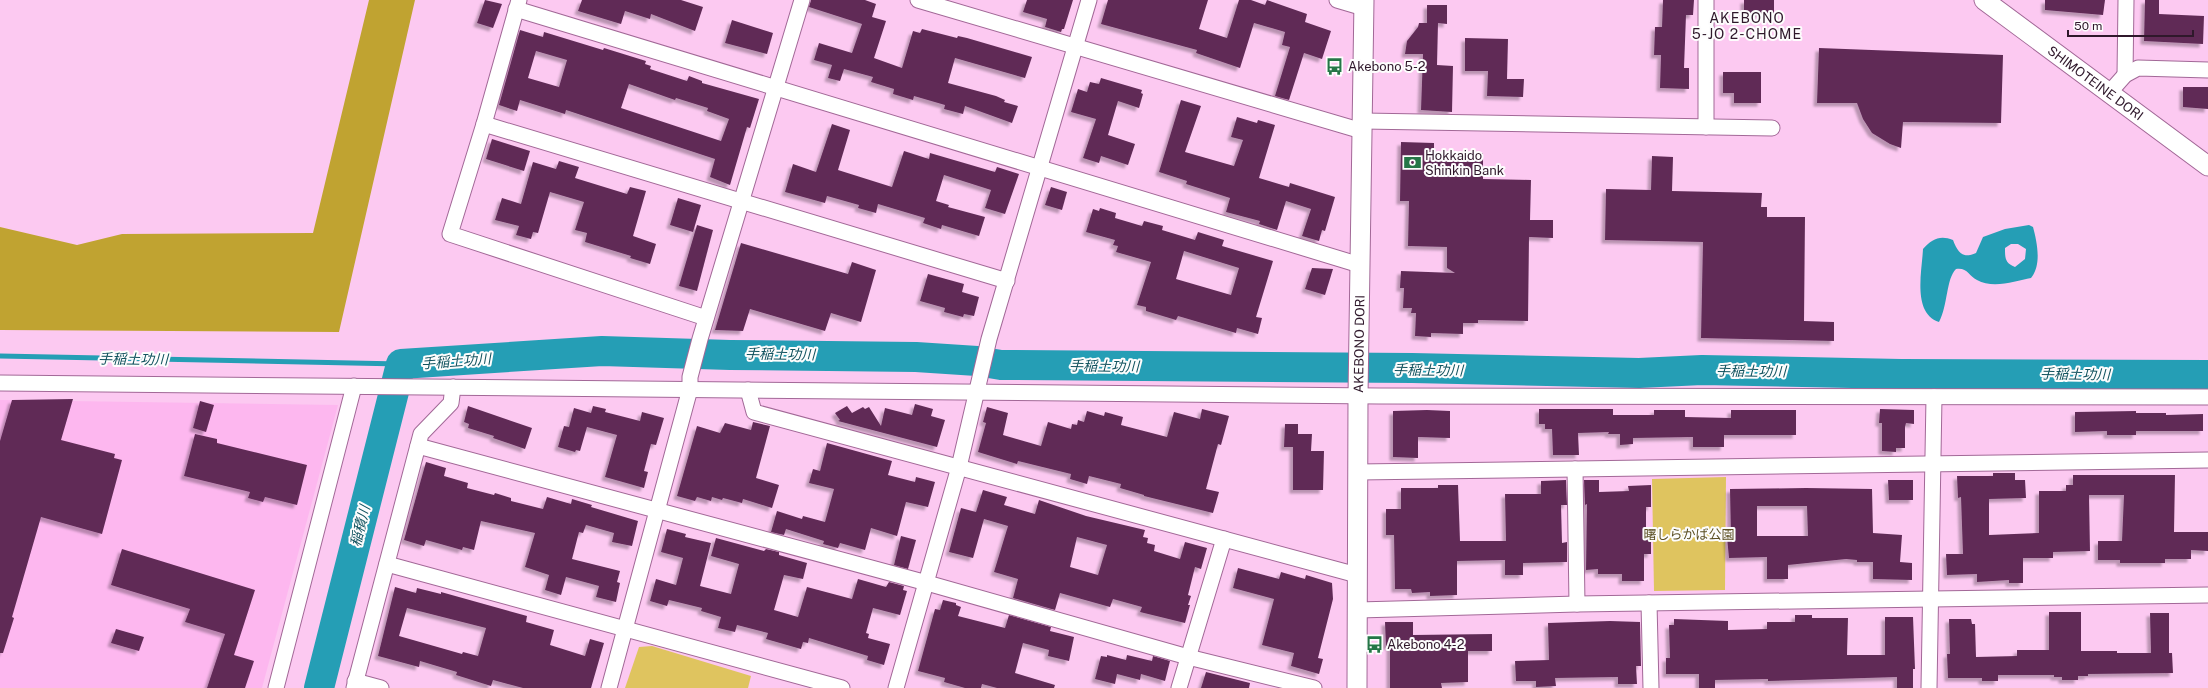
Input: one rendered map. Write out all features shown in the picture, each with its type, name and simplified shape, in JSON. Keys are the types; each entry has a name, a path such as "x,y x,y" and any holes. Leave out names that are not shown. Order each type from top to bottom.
{"street":[{"path":"609,688 658,510 700,339 802,0"},
{"path":"918,0 1076,47 1362,126 1772,128"},
{"path":"896,688 959,467 989,339 1089,0"},
{"path":"1337,0 1364,4"},
{"path":"1706,0 1706,127"},
{"name":"SHIMOTEINE DORI","path":"1984,0 2208,166"},
{"path":"2125,75 2126,0"},
{"path":"706,318 450,234 484,124 518,4 776,87 1360,265"},
{"name":"AKEBONO DORI","path":"1357,688 1358,390 1364,4"},
{"path":"2109,93 2125,75 2138,68 2208,70"},
{"path":"484,124 741,203 1006,281"},
{"path":"0,382 452,387 690,383 748,390 976,392 1358,390 1934,397 2208,398"},
{"path":"276,688 355,386"},
{"path":"380,688 354,685 421,434 451,403 452,387"},
{"path":"748,390 754,412 1357,575"},
{"path":"1929,688 1934,397"},
{"path":"418,446 927,583 1188,657 1314,688"},
{"path":"1358,472 2208,460"},
{"path":"1575,469 1578,604"},
{"path":"1179,688 1224,539"},
{"path":"386,564 842,688"},
{"path":"1358,610 1578,604 2208,595"},
{"path":"1649,603 1651,688"}],"shaded area":[{"path":"369,0 415,0 339,332 0,330 0,227 77,245 122,234 313,233"},
{"path":"0,400 338,405 262,688 0,688"}],"green space":[{"name":"曙しらかば公園","path":"1726,477 1725,590 1654,591 1652,479"},
{"path":"652,646 751,676 748,688 625,688 639,647"}],"water":[{"path":"2029,225 2033,227 2038,260 2037,267 2031,278 2004,284 1990,284 1977,280 1963,269 1956,269 1950,279 1944,308 1939,322 1931,317 1925,310 1920,290 1923,249 1933,240 1944,238 1953,240 1962,254 1971,255 1976,253 1983,237 2005,229","holes":["2011,244 2018,244 2026,249 2025,259 2015,267 2007,262 2005,248"]}],"building":[{"path":"485,0 502,4 493,28 477,23"},
{"path":"582,0 681,0 703,7 695,31 651,14 650,19 625,11 621,24 578,11"},
{"path":"811,0 865,0 876,4 872,17 886,21 874,58 902,68 913,31 920,33 922,29 957,38 958,36 967,38 1032,57 1025,78 955,58 948,83 996,96 1005,100 1004,102 1018,106 1012,123 965,106 963,114 944,109 945,105 914,96 913,100 893,94 894,89 871,82 873,77 844,69 840,81 828,78 832,65 814,60 819,43 852,53 862,24 809,7"},
{"path":"1027,0 1073,0 1064,29 1062,29 1061,32 1045,27 1047,19 1023,12"},
{"path":"1108,0 1208,0 1199,29 1227,38 1239,0 1251,0 1265,5 1267,0 1307,14 1305,22 1331,31 1322,59 1304,53 1289,100 1275,96 1290,47 1282,45 1285,32 1254,23 1240,68 1196,53 1197,50 1101,24"},
{"path":"1663,0 1694,0 1693,15 1686,15 1684,68 1689,68 1689,89 1660,88 1661,55 1654,55 1655,27 1662,27"},
{"path":"1744,0 1774,0 1774,14 1744,13"},
{"path":"2045,0 2105,0 2103,15 2045,10"},
{"path":"2145,0 2159,0 2159,14 2204,16 2203,44 2144,41"},
{"path":"1427,5 1447,5 1447,24 1438,23 1437,65 1453,66 1452,112 1421,110 1423,54 1405,54 1407,41 1418,27 1419,23 1427,23"},
{"path":"732,20 773,33 767,54 725,43"},
{"path":"520,30 543,37 544,32 603,50 604,48 646,61 645,64 651,66 650,69 687,81 689,76 702,81 702,83 759,99 750,128 747,127 730,185 710,177 715,159 566,110 565,114 520,100 517,111 499,105","holes":["536,51 567,60 559,87 528,78","629,84 675,100 676,98 708,108 707,111 729,119 721,141 621,108"]},
{"path":"1465,38 1508,39 1507,79 1524,79 1523,97 1487,96 1488,71 1465,71"},
{"path":"1819,48 2003,55 2001,123 1903,122 1901,148 1890,144 1872,133 1863,119 1857,103 1817,103"},
{"path":"1723,72 1761,72 1761,103 1734,103 1734,93 1723,93"},
{"path":"1101,78 1142,90 1141,93 1143,94 1139,108 1118,101 1108,135 1135,144 1128,165 1101,156 1099,163 1083,158 1096,119 1071,112 1078,89 1087,92 1090,82 1099,84"},
{"path":"2183,87 2208,87 2208,109 2183,107"},
{"path":"1181,100 1201,106 1185,152 1234,166 1243,140 1231,137 1237,117 1257,123 1258,120 1275,125 1259,178 1289,187 1290,183 1335,197 1325,231 1322,230 1319,241 1302,236 1311,209 1286,201 1277,230 1259,224 1260,221 1226,212 1230,198 1186,184 1187,181 1159,172"},
{"path":"832,124 850,130 838,170 892,187 904,151 929,159 930,153 995,172 997,167 1019,174 1005,214 985,208 991,190 944,175 936,201 949,205 948,207 985,217 979,236 942,225 941,229 923,223 925,218 878,204 876,213 858,208 859,205 827,196 825,203 785,192 793,164 816,172"},
{"path":"492,139 530,151 524,171 486,159"},
{"path":"1401,142 1434,143 1434,158 1465,159 1465,153 1483,153 1483,179 1531,180 1530,220 1553,220 1553,238 1529,237 1528,321 1478,320 1478,323 1463,323 1463,334 1431,333 1431,337 1415,336 1416,313 1411,313 1412,308 1403,308 1404,288 1400,288 1401,271 1455,273 1447,268 1447,247 1408,246 1409,201 1400,201"},
{"path":"1652,156 1673,157 1672,191 1762,193 1761,207 1767,207 1767,217 1805,217 1804,321 1834,322 1834,341 1701,338 1703,242 1605,240 1606,189 1651,190"},
{"path":"559,161 579,167 575,178 627,194 630,187 646,191 633,236 656,244 650,264 630,258 631,256 585,242 587,233 575,230 584,202 550,192 538,233 533,232 531,239 516,235 519,226 495,220 502,198 521,204 533,162 556,169"},
{"path":"1051,187 1067,192 1062,210 1045,205"},
{"path":"678,198 701,205 693,232 670,225"},
{"path":"1100,208 1116,213 1115,218 1142,226 1144,221 1163,226 1162,230 1195,240 1198,232 1224,240 1222,246 1273,261 1256,317 1262,318 1258,334 1237,328 1236,333 1178,316 1176,320 1146,311 1146,307 1137,305 1151,262 1116,252 1118,246 1113,245 1115,240 1086,232 1093,209 1099,211","holes":["1184,251 1239,268 1231,295 1176,279"]},
{"path":"697,225 713,230 697,291 679,286"},
{"path":"741,243 848,274 852,262 876,270 861,322 831,313 825,331 750,309 743,331 715,330"},
{"path":"1312,268 1333,269 1325,295 1305,289"},
{"path":"928,274 964,284 962,292 979,297 974,316 964,314 963,317 944,312 945,308 920,301"},
{"path":"73,399 61,440 115,454 114,458 122,460 102,534 41,517 12,617 14,618 3,653 0,653 0,441 12,400"},
{"path":"200,401 214,405 206,432 193,428"},
{"path":"915,404 933,409 931,416 945,420 937,447 838,421 840,420 835,413 847,406 852,413 863,407 865,409 869,407 881,426 885,408 912,415"},
{"path":"468,406 532,428 525,449 493,438 494,436 468,428 469,424 464,422"},
{"path":"593,406 606,409 605,412 640,421 642,412 664,418 656,445 651,444 644,471 648,472 644,488 605,477 617,435 587,427 580,451 576,450 575,452 558,447 564,426 569,427 574,408 591,413"},
{"path":"987,407 1008,413 1003,435 1041,446 1048,422 1071,429 1072,424 1077,425 1078,420 1084,422 1087,411 1104,416 1105,412 1123,417 1121,425 1167,437 1174,412 1200,419 1202,409 1229,416 1221,445 1218,444 1206,489 1219,492 1213,513 1144,496 1120,488 1121,484 1089,476 1087,484 1070,479 1071,474 1018,461 1017,464 978,452 986,423 983,422"},
{"path":"1539,409 1613,409 1613,415 1654,415 1654,410 1685,410 1685,417 1731,418 1731,410 1796,410 1796,435 1724,435 1724,447 1693,447 1693,437 1633,438 1633,444 1620,445 1620,434 1608,434 1609,432 1578,433 1579,455 1553,455 1552,429 1545,429 1545,424 1539,424"},
{"path":"1880,409 1914,410 1914,424 1906,423 1905,427 1905,448 1896,448 1896,452 1882,451 1882,423 1879,423"},
{"path":"1393,411 1450,411 1450,438 1418,437 1418,458 1393,457"},
{"path":"2136,411 2136,413 2166,413 2166,415 2203,414 2203,431 2136,431 2136,435 2107,435 2107,431 2075,432 2075,412"},
{"path":"753,422 770,426 756,478 779,485 772,508 743,499 742,503 712,497 711,501 697,497 695,501 677,496 697,426 720,433 725,423 751,430"},
{"path":"1285,424 1298,424 1298,434 1312,434 1311,451 1324,451 1323,490 1293,490 1293,447 1284,447"},
{"path":"195,434 217,439 217,443 307,465 297,505 265,497 263,502 248,498 250,492 184,476"},
{"path":"827,443 892,461 888,475 915,482 916,477 935,482 928,507 906,502 897,536 871,528 865,550 840,543 838,548 823,544 824,541 786,529 784,535 771,532 777,511 802,519 803,516 825,522 834,489 809,483 813,469 820,471"},
{"path":"426,462 446,468 444,476 468,483 467,488 494,495 495,493 511,498 511,501 543,509 547,497 571,504 572,499 592,505 591,507 638,521 632,546 612,542 614,533 586,525 583,533 579,532 572,559 620,571 617,582 620,583 616,602 596,597 599,586 566,577 561,595 545,590 549,575 525,567 535,533 481,521 474,550 463,547 462,550 426,540 424,546 404,540"},
{"path":"1993,473 2015,473 2015,480 2025,480 2026,498 1989,499 1989,535 2039,533 2039,491 2066,491 2066,485 2073,485 2073,475 2175,475 2174,532 2208,532 2208,551 2191,550 2191,559 2165,559 2165,563 2120,563 2120,560 2098,560 2098,541 2122,541 2124,495 2089,495 2090,551 2053,552 2053,558 2023,558 2023,583 2009,583 2009,580 1977,582 1977,574 1947,575 1946,554 1963,554 1961,497 1958,498 1957,476 1993,476"},
{"path":"1566,480 1567,505 1561,505 1562,543 1567,542 1567,562 1523,563 1523,575 1505,575 1505,560 1457,561 1457,595 1430,596 1430,592 1412,593 1411,589 1395,589 1394,535 1386,535 1386,509 1401,509 1401,488 1438,488 1438,485 1458,485 1460,541 1506,541 1505,494 1541,494 1541,481"},
{"path":"1584,480 1599,480 1599,492 1629,491 1628,486 1651,485 1651,507 1646,507 1646,536 1651,536 1651,554 1644,554 1644,581 1622,581 1622,574 1598,574 1598,569 1586,570 1587,504 1585,505"},
{"path":"1888,480 1913,480 1913,500 1889,500"},
{"path":"1730,489 1872,489 1873,533 1902,535 1900,562 1912,563 1912,580 1873,579 1873,562 1857,562 1857,560 1846,559 1788,565 1788,579 1767,579 1767,557 1729,558 1727,537 1731,537","holes":["1757,506 1807,506 1808,536 1757,536"]},
{"path":"983,490 1007,497 1004,505 1035,514 1039,500 1086,516 1145,530 1143,537 1148,538 1147,543 1155,545 1154,551 1180,559 1185,542 1207,548 1201,569 1195,567 1188,595 1191,596 1185,623 1140,612 1142,607 1113,599 1110,607 1060,593 1055,610 1013,598 1018,579 994,572 1008,526 984,519 973,558 949,552 961,508 976,512","holes":["1077,537 1107,545 1098,575 1070,567"]},
{"path":"667,529 686,534 685,537 711,543 700,586 731,594 739,564 711,556 716,538 764,551 766,549 779,552 779,555 807,563 803,579 784,575 774,610 798,617 807,587 852,599 858,579 886,587 889,582 904,586 903,590 907,591 900,615 873,608 866,633 869,634 868,638 890,644 884,665 867,660 868,656 809,638 808,643 803,642 801,649 766,639 768,633 737,625 735,632 718,628 721,617 701,611 702,608 669,600 667,606 650,601 656,579 676,585 683,558 661,552"},
{"path":"901,536 916,540 908,569 894,565"},
{"path":"122,549 255,590 234,655 254,661 245,688 207,688 225,634 185,622 190,609 111,585"},
{"path":"1238,568 1279,579 1281,572 1305,579 1306,575 1332,583 1333,599 1318,658 1323,659 1319,674 1291,666 1294,653 1262,645 1274,599 1233,588"},
{"path":"395,587 416,593 417,588 441,594 441,592 527,616 526,622 554,630 550,645 585,656 590,639 604,643 591,688 523,688 493,680 491,686 456,675 457,672 420,661 419,667 378,656","holes":["407,608 486,628 478,656 463,652 462,654 399,636"]},
{"path":"943,600 956,603 956,605 961,607 958,616 1005,628 1009,615 1051,627 1050,631 1074,637 1069,661 1048,656 1049,650 1023,643 1015,673 1055,685 1054,688 997,688 982,684 981,688 965,688 944,682 945,678 918,671 935,609 940,610"},
{"path":"2049,612 2081,612 2081,651 2117,651 2117,653 2151,653 2150,613 2169,613 2169,653 2172,653 2173,673 2088,674 2088,676 2078,676 2078,680 2062,680 2062,677 2054,677 2054,675 1998,675 1998,681 1982,681 1982,678 1948,678 1947,654 1950,654 1949,619 1971,619 1972,624 1975,624 1976,657 2017,656 2017,650 2049,650"},
{"path":"1795,615 1812,615 1812,618 1848,618 1847,655 1885,655 1885,617 1913,617 1915,669 1913,669 1913,688 1897,688 1897,677 1768,681 1768,679 1715,680 1715,688 1699,688 1699,674 1666,674 1666,658 1670,658 1669,625 1674,625 1674,619 1728,621 1728,630 1767,629 1767,622 1795,622"},
{"path":"1610,621 1640,622 1641,666 1636,666 1637,684 1618,684 1618,677 1555,678 1556,686 1536,687 1536,681 1516,681 1515,661 1549,660 1548,623"},
{"path":"1385,622 1413,622 1413,635 1492,634 1492,651 1468,651 1468,682 1441,683 1442,688 1390,688 1390,646 1386,646"},
{"path":"116,629 144,637 139,651 111,643"},
{"path":"1107,655 1126,660 1127,655 1152,661 1153,656 1170,661 1165,681 1141,674 1140,680 1117,674 1115,684 1095,679 1101,656 1107,657"},
{"path":"1206,672 1250,683 1249,688 1201,688"}],"waterway":[{"name":"手稲土功川","path":"319,688 401,364 602,351 730,355 916,357 977,361 1001,365 1412,368 1639,373 1702,370 1901,374 2208,375"},
{"name":"手稲土功川","path":"0,356 401,364"}],"place":[{"name":"Akebono 5-2","path":"1335,66"},
{"name":"Hokkaido Shinkin Bank","path":"1412,162"},
{"name":"Akebono 4-2","path":"1374,644"}],"district":[{"name":"AKEBONO 5-JO 2-CHOME","path":"1747,26"}],"water label":[{"name":"稲積川","path":"360,526"}]}
